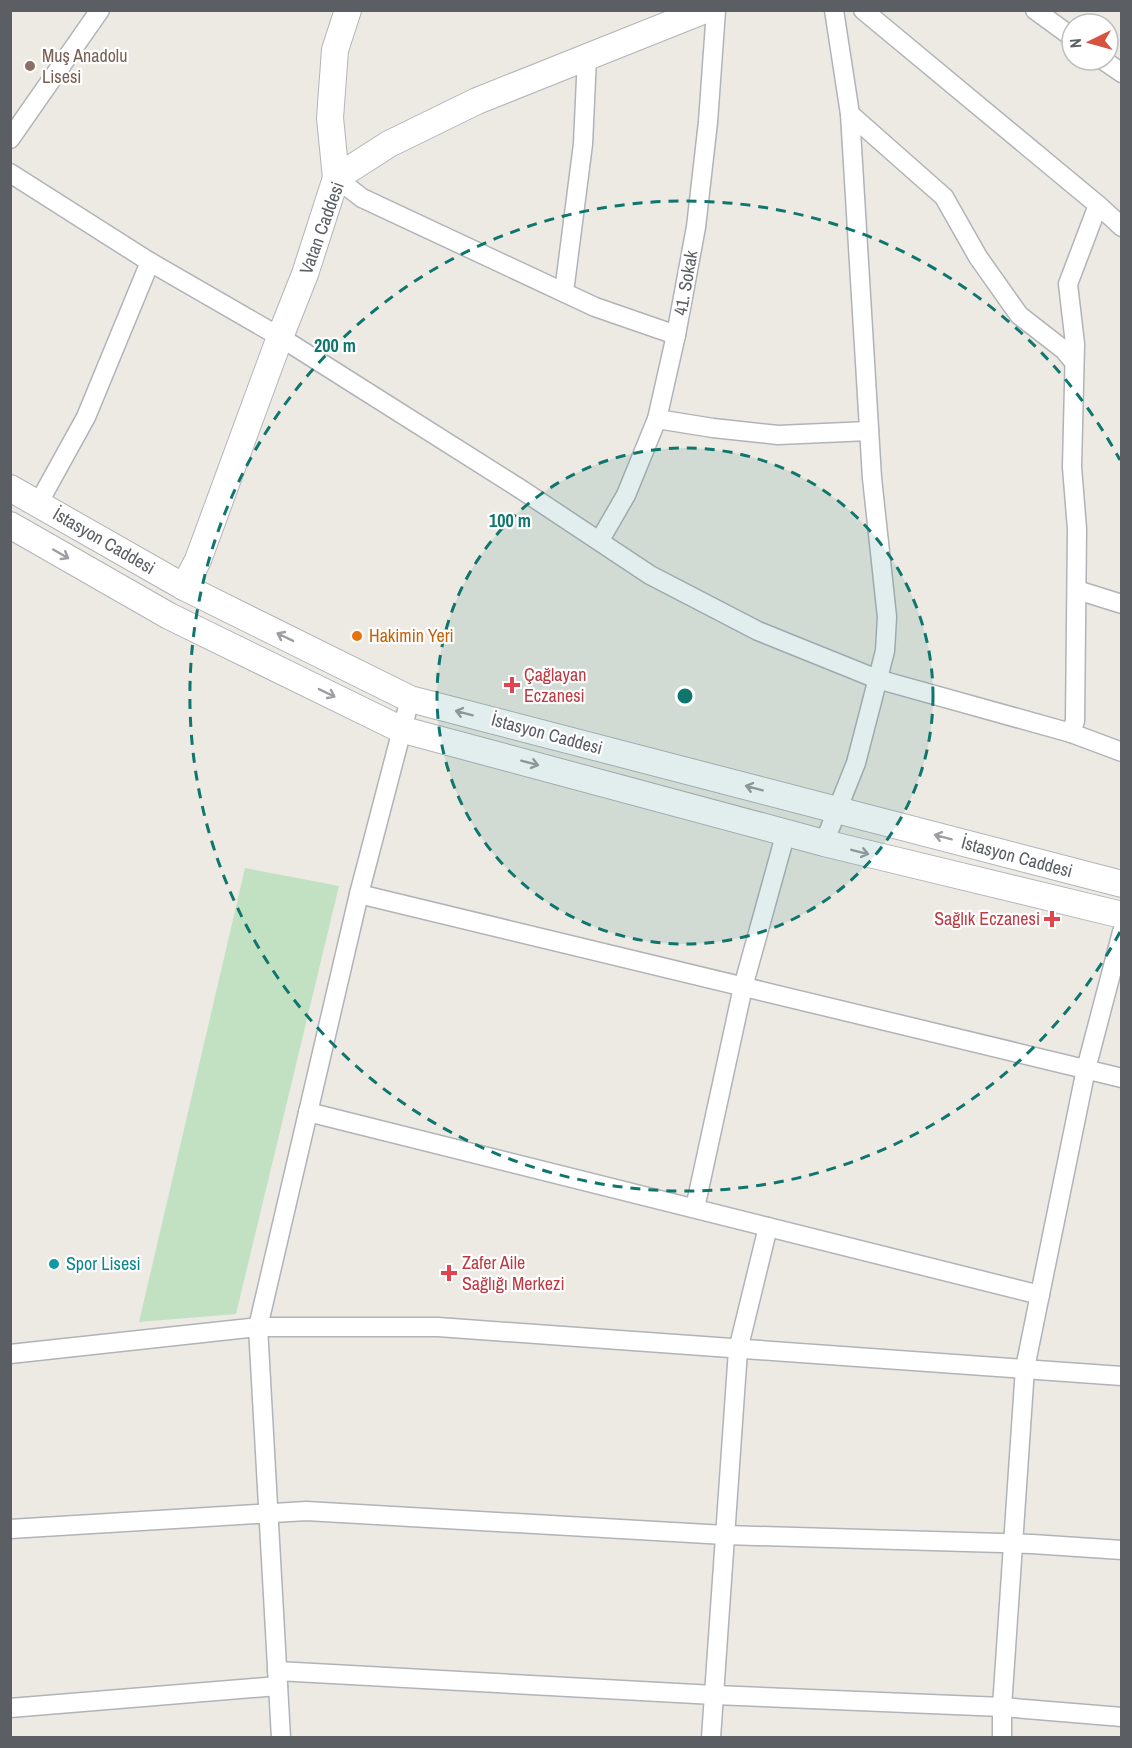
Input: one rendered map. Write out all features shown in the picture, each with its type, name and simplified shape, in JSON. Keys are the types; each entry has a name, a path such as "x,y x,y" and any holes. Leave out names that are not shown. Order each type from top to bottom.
{"main road":[{"path":"336,178 330,118 335,50 348,10"},
{"name":"Vatan Caddesi","path":"184,587 198,561 305,274 336,178 389,144 467,106 705,10"},
{"name":"İstasyon Caddesi","path":"10,488 184,587 410,699 1122,884"},
{"name":"İstasyon Caddesi","path":"10,525 169,616 400,729 824,843 1122,915"}],"street":[{"path":"10,138 100,10"},
{"name":"41. Sokak","path":"600,540 626,495 657,419 676,335 696,227 708,122 716,10"},
{"path":"824,843 855,763 885,651 887,617 872,478 850,114 834,10"},
{"path":"863,10 1122,227"},
{"path":"1035,10 1060,28"},
{"path":"564,292 584,144 587,57"},
{"path":"850,114 944,197 978,257 1019,315 1064,350 1074,362"},
{"path":"10,173 150,262 280,337 600,540 650,575 758,631 877,679 1071,733 1122,752"},
{"path":"336,178 362,198 595,307 676,335"},
{"path":"1071,733 1075,721 1077,529 1071,466 1075,344 1068,284 1098,205"},
{"path":"38,504 86,417 150,262"},
{"path":"657,419 778,435 869,431"},
{"path":"1077,590 1122,604"},
{"path":"280,1737 258,1327 359,894 400,729 410,699"},
{"path":"695,1208 743,987 786,832"},
{"path":"359,894 1122,1078"},
{"path":"1002,1737 1002,1707 1025,1368 1086,1070 1122,932"},
{"path":"308,1112 1040,1295"},
{"path":"711,1737 738,1350 768,1227"},
{"path":"10,1354 258,1327 438,1328 1122,1376"},
{"path":"10,1529 306,1511 725,1534 1122,1550"},
{"path":"10,1708 277,1678 1002,1707 1122,1717"}],"green space":[{"path":"245,868 339,886 236,1314 139,1322"}],"place":[{"name":"Muş Anadolu Lisesi","path":"30,66"},
{"name":"Hakimin Yeri","path":"357,636"},
{"name":"Çağlayan Eczanesi","path":"512,685"},
{"name":"Sağlık Eczanesi","path":"1052,919"},
{"name":"Spor Lisesi","path":"54,1264"},
{"name":"Zafer Aile Sağlığı Merkezi","path":"449,1273"}]}
